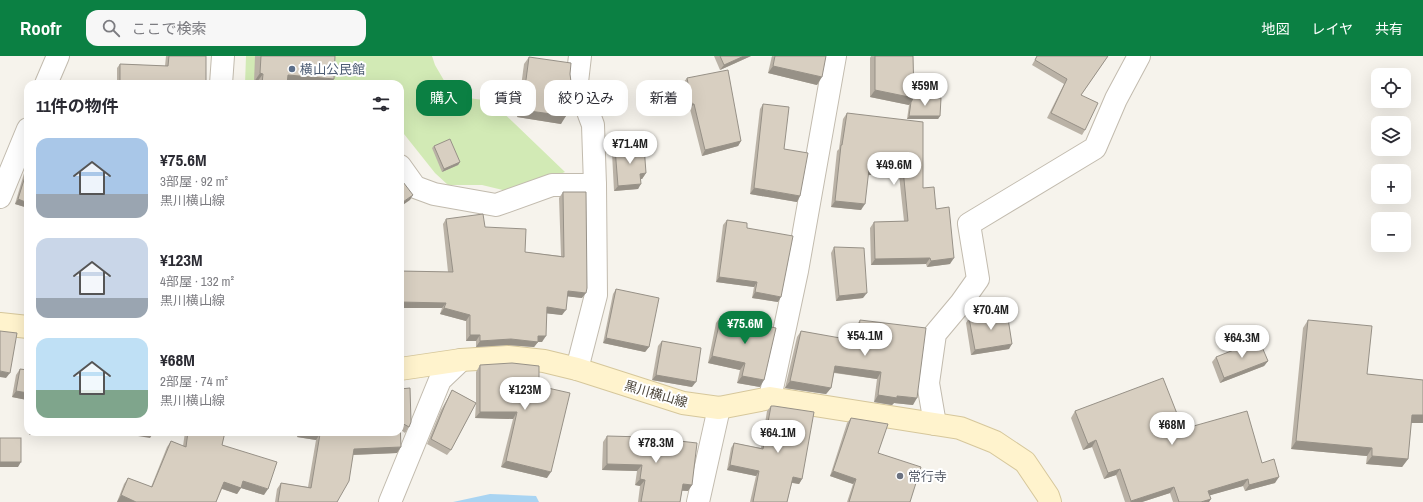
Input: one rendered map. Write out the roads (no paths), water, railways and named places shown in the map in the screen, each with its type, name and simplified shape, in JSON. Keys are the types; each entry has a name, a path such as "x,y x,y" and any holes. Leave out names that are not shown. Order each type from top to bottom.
{"main road":[{"path":"0,324 24,327"},
{"name":"黒川横山線","path":"404,368 461,360 508,357 544,361 577,369 683,403 719,408 770,398 960,428 995,442 1025,462 1048,496 1050,502"}],"street":[{"path":"52,80 58,56"},
{"path":"220,80 223,56"},
{"path":"577,369 596,294 593,125 577,82 580,56"},
{"path":"770,398 797,271 835,56"},
{"path":"934,424 928,383 934,334 978,279 970,224 1095,148 1116,99 1138,56"},
{"path":"0,197 24,139"},
{"path":"404,172 415,187 434,194 496,205 552,185 595,185"},
{"path":"390,502 440,380 461,360"},
{"path":"698,502 719,408"}],"water":[{"path":"490,494 536,496 539,502 453,502"}],"place":[{"name":"横山公民館","path":"292,69"},
{"name":"常行寺","path":"900,476"}]}
